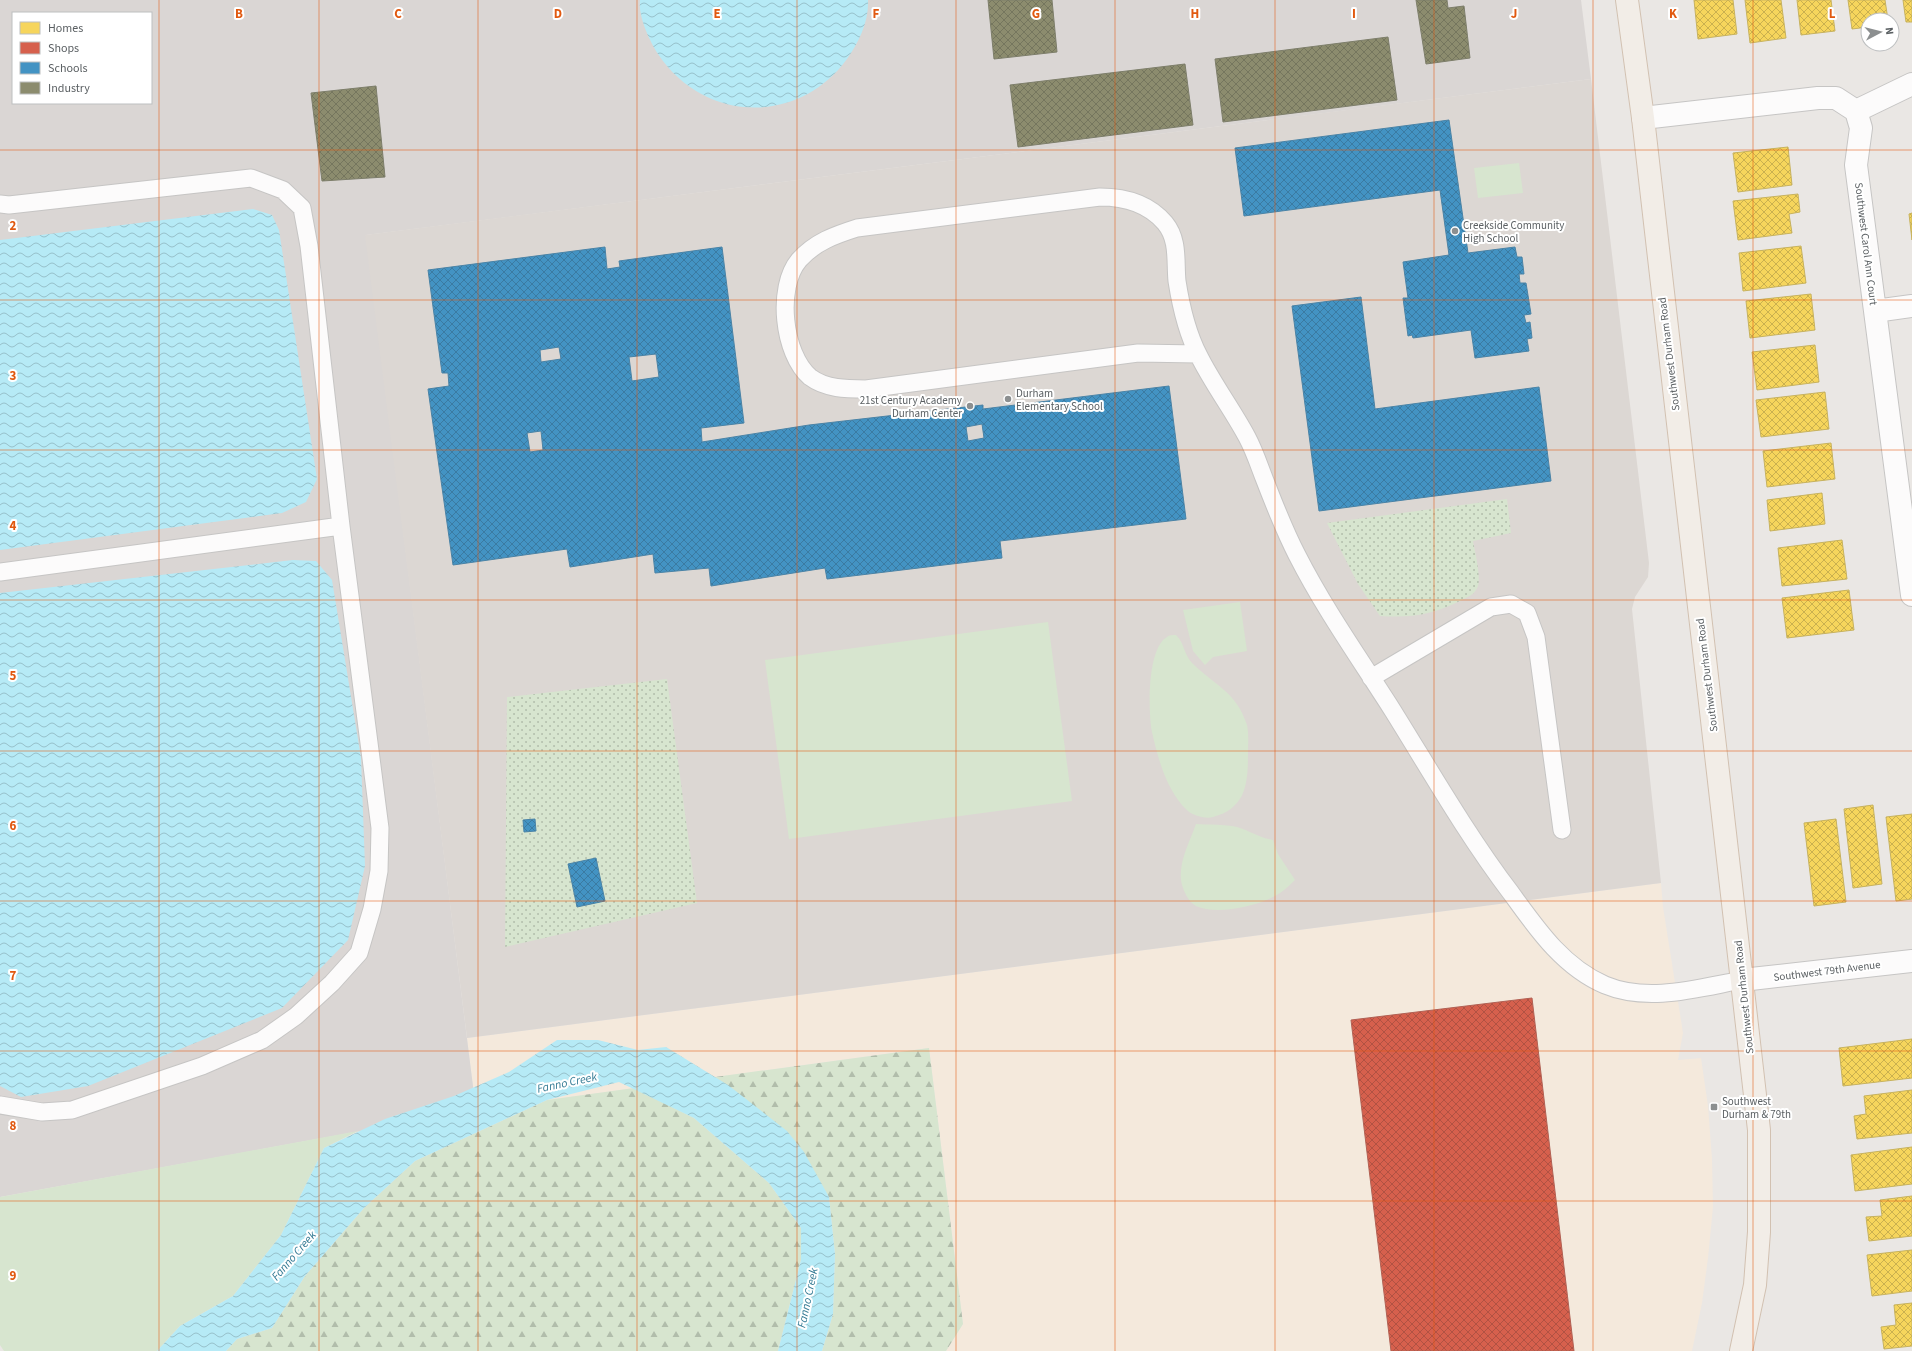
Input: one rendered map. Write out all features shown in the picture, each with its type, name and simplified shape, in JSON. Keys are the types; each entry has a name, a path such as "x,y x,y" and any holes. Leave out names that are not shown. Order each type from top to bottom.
{"main road":[{"name":"Southwest Durham Road","path":"1627,0 1643,118 1759,1130 1760,1208 1755,1285 1741,1351"}],"street":[{"path":"1643,118 1818,98 1836,98 1856,111 1912,84"},
{"name":"Southwest Carol Ann Court","path":"1856,111 1861,128 1856,164 1912,594"},
{"path":"1875,311 1912,306"},
{"name":"Southwest 79th Avenue","path":"1742,980 1912,961"}],"lane":[{"path":"0,204 9,205 251,178 284,190 302,208 309,246 341,526 380,828 379,871 372,909 359,953 332,983 290,1020 262,1040 202,1066 72,1110 42,1112 0,1105"},
{"path":"1198,354 1138,353 929,381 848,390 829,387 810,376 795,357 785,321 786,299 790,278 798,261 823,240 857,228 1100,197 1120,197 1135,202 1148,209 1164,223 1171,234 1177,254 1176,274 1182,311 1198,354 1249,440 1278,514 1297,555 1328,611 1483,856 1542,936 1569,963 1605,985 1629,992 1660,994 1742,980"},
{"path":"0,572 341,526"},
{"path":"1371,678 1491,607 1511,604 1527,613 1536,637 1562,830"}],"shaded area":[{"path":"0,0 1581,0 1591,79 366,235 476,1110 0,1197"},
{"name":"Durham Elementary School","path":"1591,79 1649,563 1648,577 1635,597 1632,609 1661,883 467,1038 365,235"},
{"path":"1661,883 1663,907 1683,1033 1678,1060 1701,1058 1708,1106 1712,1159 1713,1207 1708,1258 1702,1303 1692,1351 946,1351 963,1324 929,1048 476,1110 467,1038"}],"green space":[{"path":"1519,163 1523,193 1478,198 1474,168"},
{"path":"1507,499 1511,533 1473,541 1479,576 1478,586 1475,592 1440,610 1412,616 1380,616 1358,584 1327,523"},
{"path":"1240,602 1247,651 1213,657 1205,665 1193,651 1183,610"},
{"path":"1048,622 1072,801 789,839 765,660"},
{"path":"1176,635 1181,641 1189,660 1231,697 1237,704 1247,725 1247,774 1243,792 1233,807 1224,813 1210,818 1197,816 1188,811 1174,794 1160,764 1152,732 1150,681 1152,667 1160,643 1168,636"},
{"path":"667,679 697,903 505,947 507,697"},
{"path":"1196,824 1237,827 1273,840 1278,854 1295,880 1287,888 1271,898 1244,907 1213,910 1196,906 1190,901 1184,891 1181,873 1186,851"},
{"path":"929,1048 963,1324 946,1351 822,1351 833,1314 835,1254 829,1197 715,1077"},
{"path":"634,1088 694,1118 769,1183 801,1228 801,1260 778,1351 226,1351 237,1339 272,1328 305,1276 364,1208 415,1161 547,1100"},
{"path":"358,1131 324,1148 281,1235 233,1296 180,1326 157,1351 4,1351 0,1345 0,1197"}],"water":[{"path":"640,0 868,0 868,8 865,23 855,46 847,59 827,81 803,96 778,105 751,108 725,104 700,93 677,77 658,54 651,42 642,20"},
{"path":"253,209 272,215 279,230 317,479 306,502 282,513 0,550 0,240"},
{"path":"293,560 316,561 332,580 361,758 365,866 348,940 282,1008 88,1086 21,1097 0,1086 0,593"},
{"name":"Fanno Creek","path":"557,1040 598,1040 638,1050 666,1047 728,1085 787,1131 804,1152 829,1197 835,1254 833,1314 822,1351 778,1351 801,1260 801,1228 769,1183 694,1118 619,1082 547,1100 415,1161 364,1208 305,1276 272,1328 237,1339 226,1351 157,1351 180,1326 233,1296 281,1235 324,1148 385,1119 454,1096 509,1072"}],"building: Homes":[{"path":"1694,0 1733,0 1737,34 1698,39"},
{"path":"1745,0 1781,0 1786,38 1750,43"},
{"path":"1797,0 1831,0 1835,31 1801,35"},
{"path":"1848,0 1885,0 1887,12 1860,12 1860,28 1852,29"},
{"path":"1903,0 1912,0 1912,22 1906,22"},
{"path":"1788,147 1792,185 1738,192 1733,153"},
{"path":"1798,194 1800,212 1789,214 1792,233 1738,240 1733,201"},
{"path":"1912,213 1912,240 1909,214"},
{"path":"1801,246 1806,283 1743,291 1739,253"},
{"path":"1811,294 1815,330 1750,338 1746,301"},
{"path":"1815,345 1819,382 1757,390 1752,352"},
{"path":"1825,392 1829,429 1761,437 1756,400"},
{"path":"1831,443 1835,479 1767,487 1763,451"},
{"path":"1822,493 1825,524 1770,531 1767,500"},
{"path":"1842,540 1847,579 1782,586 1778,548"},
{"path":"1849,590 1854,630 1787,638 1782,598"},
{"path":"1873,805 1882,884 1853,888 1844,809"},
{"path":"1912,814 1912,899 1896,901 1886,817"},
{"path":"1836,819 1846,902 1814,906 1804,823"},
{"path":"1912,1039 1912,1078 1843,1086 1839,1048"},
{"path":"1912,1090 1912,1133 1857,1139 1854,1116 1866,1114 1864,1096"},
{"path":"1912,1147 1912,1184 1855,1191 1851,1155"},
{"path":"1912,1196 1912,1236 1869,1241 1866,1217 1882,1216 1880,1200"},
{"path":"1912,1250 1912,1291 1872,1296 1867,1255"},
{"path":"1912,1303 1912,1346 1884,1349 1881,1327 1896,1325 1894,1305"}],"building: Shops":[{"path":"1532,998 1574,1351 1391,1351 1351,1020"}],"building: Schools":[{"name":"Creekside Community High School","path":"1449,120 1468,253 1515,247 1517,257 1522,257 1524,274 1519,274 1520,283 1526,283 1531,314 1524,315 1526,323 1530,322 1532,338 1527,339 1529,351 1475,358 1471,330 1413,338 1412,335 1408,336 1403,298 1408,298 1403,262 1449,255 1440,190 1244,216 1235,148"},
{"path":"605,247 607,269 620,267 619,261 722,247 744,423 701,428 702,442 809,425 983,405 983,409 1169,386 1186,519 1000,541 1002,558 827,579 825,568 711,586 709,568 655,573 653,554 570,567 567,549 453,565 428,389 449,386 448,373 442,373 428,270","holes":["559,347 561,359 541,362 540,350","656,354 659,377 632,381 629,357","982,424 984,438 968,441 966,427","541,431 543,450 530,452 527,433"]},
{"path":"1361,297 1375,409 1539,387 1551,481 1319,511 1292,306"},
{"path":"535,819 536,831 524,832 523,820"},
{"path":"596,858 605,901 577,907 568,864"}],"building: Industry":[{"path":"988,0 1052,0 1057,52 994,59"},
{"path":"1416,0 1447,0 1448,8 1464,6 1470,58 1426,64"},
{"path":"1388,37 1397,100 1223,122 1215,59"},
{"path":"1185,64 1193,125 1018,147 1010,85"},
{"path":"376,86 385,177 322,181 311,93"}],"place":[{"name":"Creekside Community High School","path":"1455,231"},
{"name":"Durham Elementary School","path":"1008,399"},
{"name":"21st Century Academy Durham Center","path":"970,406"},
{"name":"Southwest Durham & 79th","path":"1714,1107"}]}
